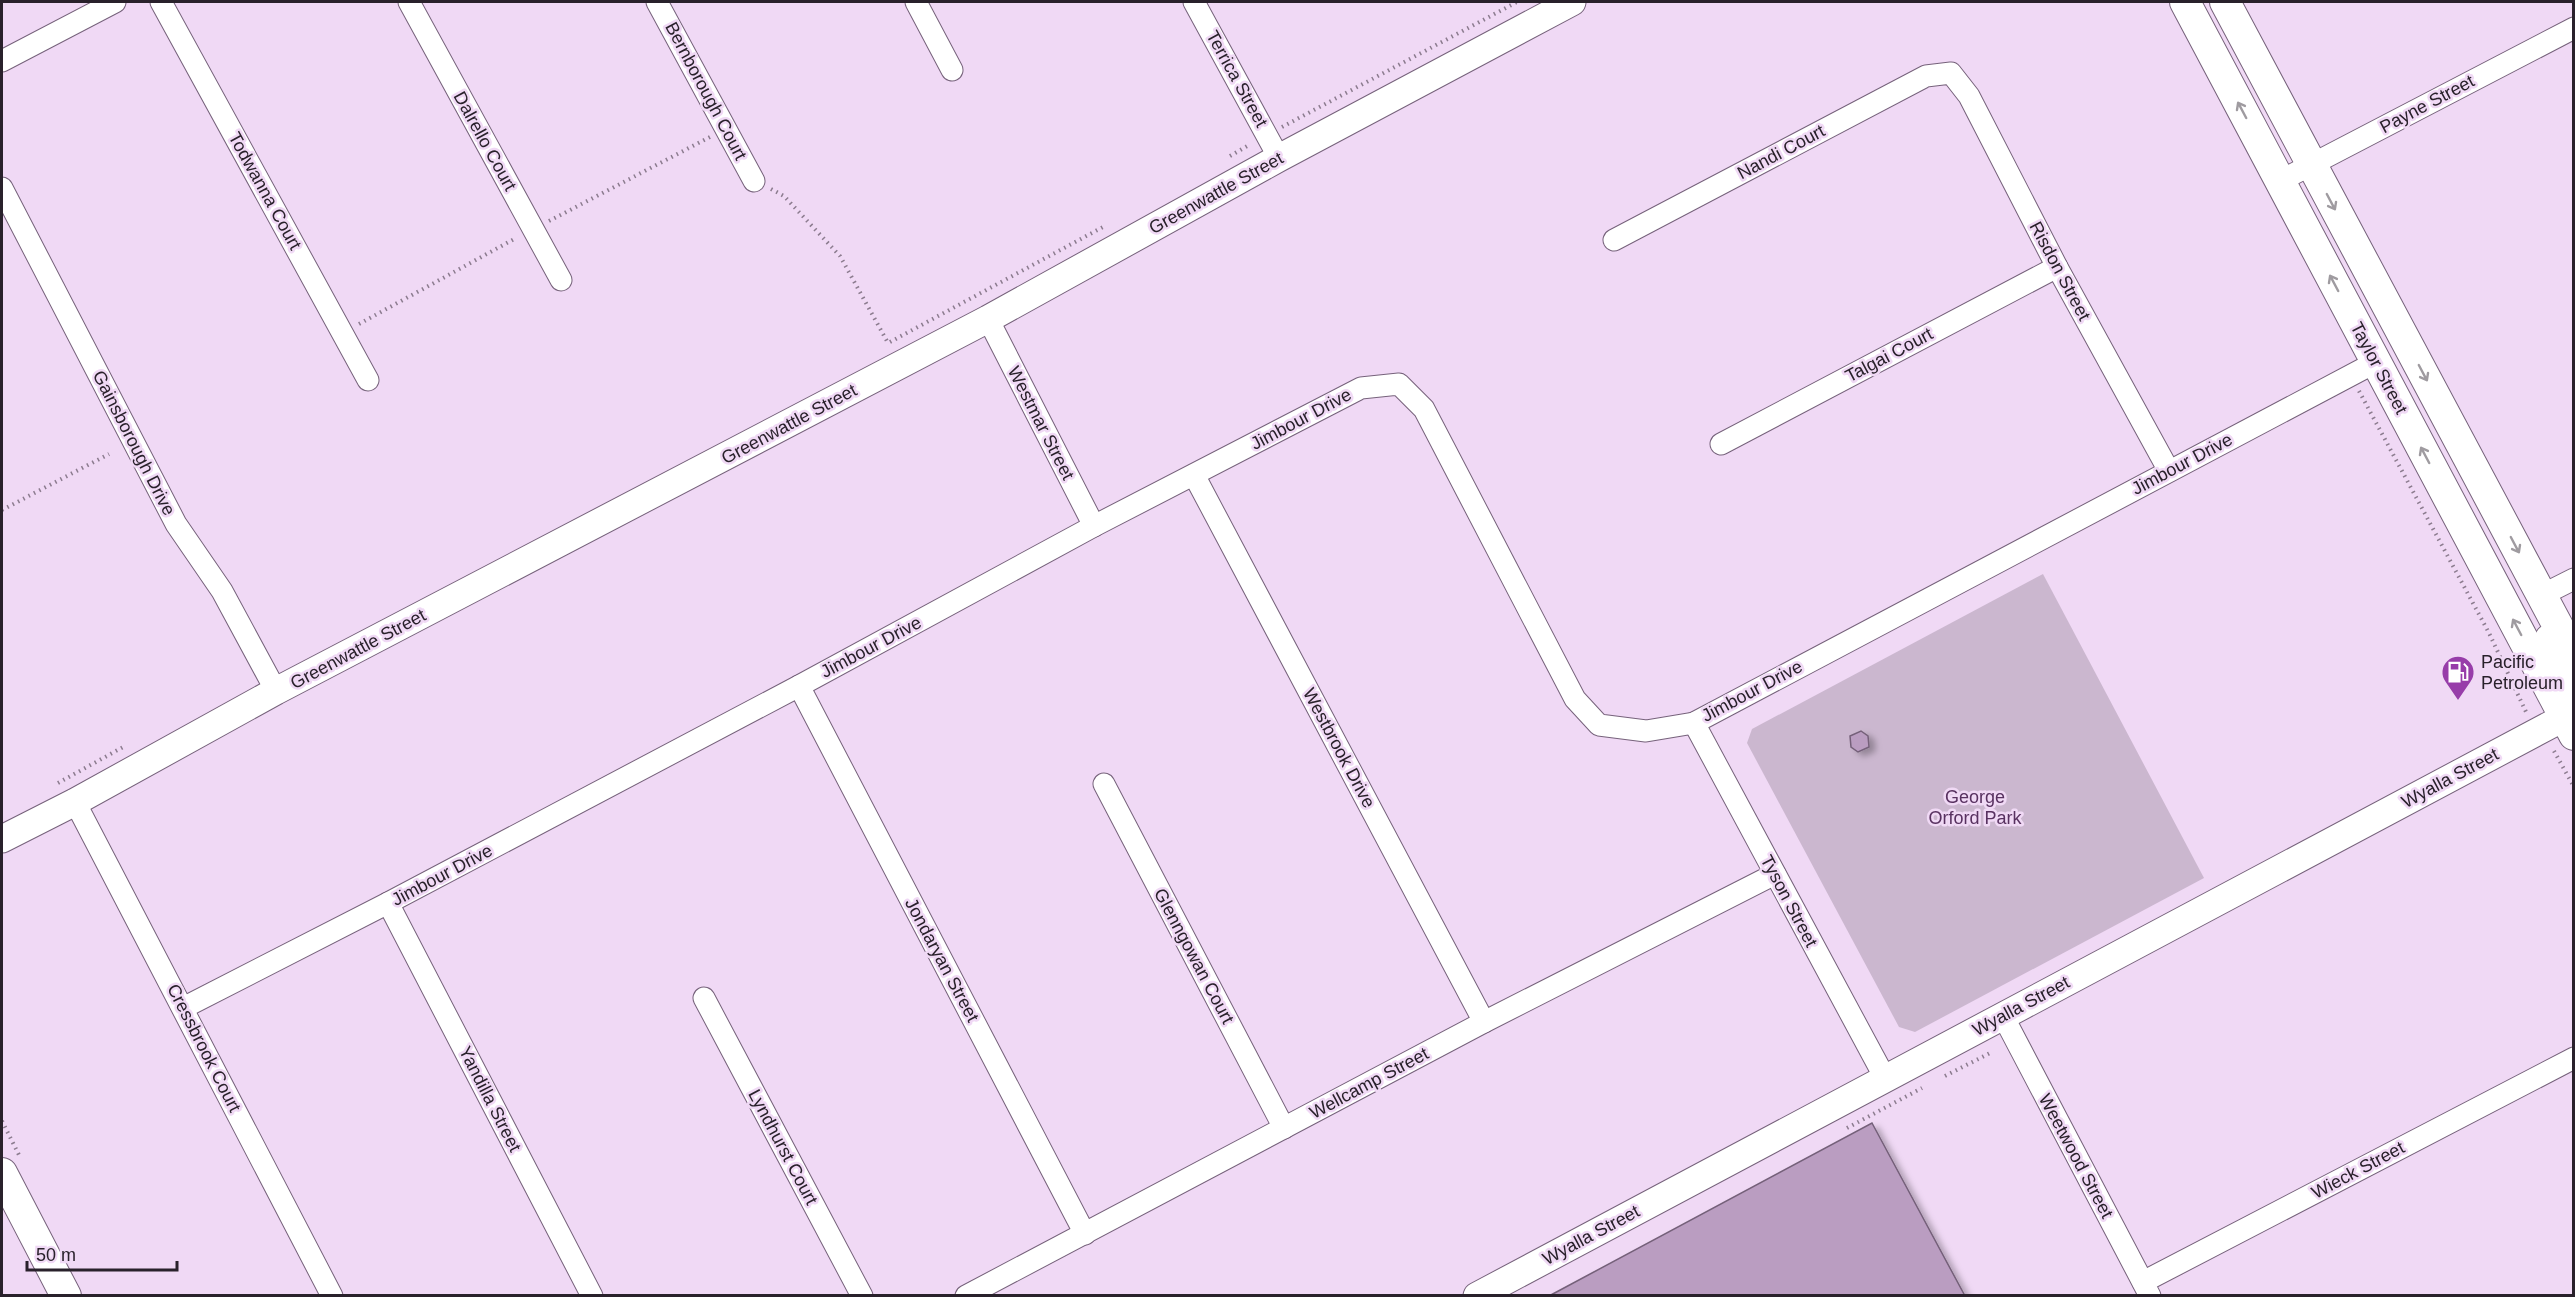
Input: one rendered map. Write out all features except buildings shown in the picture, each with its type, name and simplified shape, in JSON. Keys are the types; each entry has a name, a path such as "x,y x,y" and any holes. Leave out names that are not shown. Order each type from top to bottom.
{"main road":[{"name":"Taylor Street","path":"2185,2 2376,362 2571,718"},
{"name":"Taylor Street","path":"2224,2 2574,656"},
{"path":"2542,595 2544,627 2574,689"},
{"path":"2,1173 66,1296"}],"street":[{"path":"2,61 114,2"},
{"name":"Todwanna Court","path":"161,2 369,380"},
{"name":"Dalrello Court","path":"409,2 561,280"},
{"name":"Bernborough Court","path":"657,2 754,181"},
{"path":"916,2 952,70"},
{"name":"Terrica Street","path":"1194,2 1279,158"},
{"name":"Greenwattle Street","path":"2,839 75,802 276,691 988,319 1279,158 1572,2"},
{"name":"Payne Street","path":"2280,181 2574,28"},
{"name":"Nandi Court","path":"1614,240 1926,76 1951,73"},
{"name":"Risdon Street","path":"1951,73 1969,96 2056,267 2169,471"},
{"name":"Gainsborough Drive","path":"2,188 176,524 222,591 276,691"},
{"name":"Talgai Court","path":"1721,444 2056,267"},
{"name":"Westmar Street","path":"988,319 1094,526"},
{"name":"Jimbour Drive","path":"183,1008 388,903 799,686 1094,526 1361,388 1399,384 1424,409 1575,699 1599,725 1646,731 1694,723 2376,362"},
{"name":"Westbrook Drive","path":"1194,475 1484,1022"},
{"path":"2542,595 2574,579"},
{"name":"Jondaryan Street","path":"799,686 1085,1234"},
{"name":"Wyalla Street","path":"1477,1296 1885,1078 2571,718"},
{"name":"Tyson Street","path":"1694,723 1885,1078"},
{"name":"Glenngowan Court","path":"1104,784 1284,1128"},
{"name":"Cressbrook Court","path":"75,802 332,1296"},
{"name":"Wellcamp Street","path":"966,1296 1484,1022 1775,874"},
{"name":"Yandilla Street","path":"388,903 592,1296"},
{"name":"Lyndhurst Court","path":"704,998 862,1296"},
{"name":"Weetwood Street","path":"2003,1016 2146,1289"},
{"name":"Wieck Street","path":"2146,1289 2574,1058"}],"path":[{"path":"754,181 784,196 840,256 888,343"},
{"path":"2,510 108,454"}],"green space":[{"name":"George Orford Park","path":"2043,574 2204,878 1915,1032 1899,1027 1747,743 1752,729"}],"place":[{"name":"Pacific Petroleum","path":"2458,701"}]}
